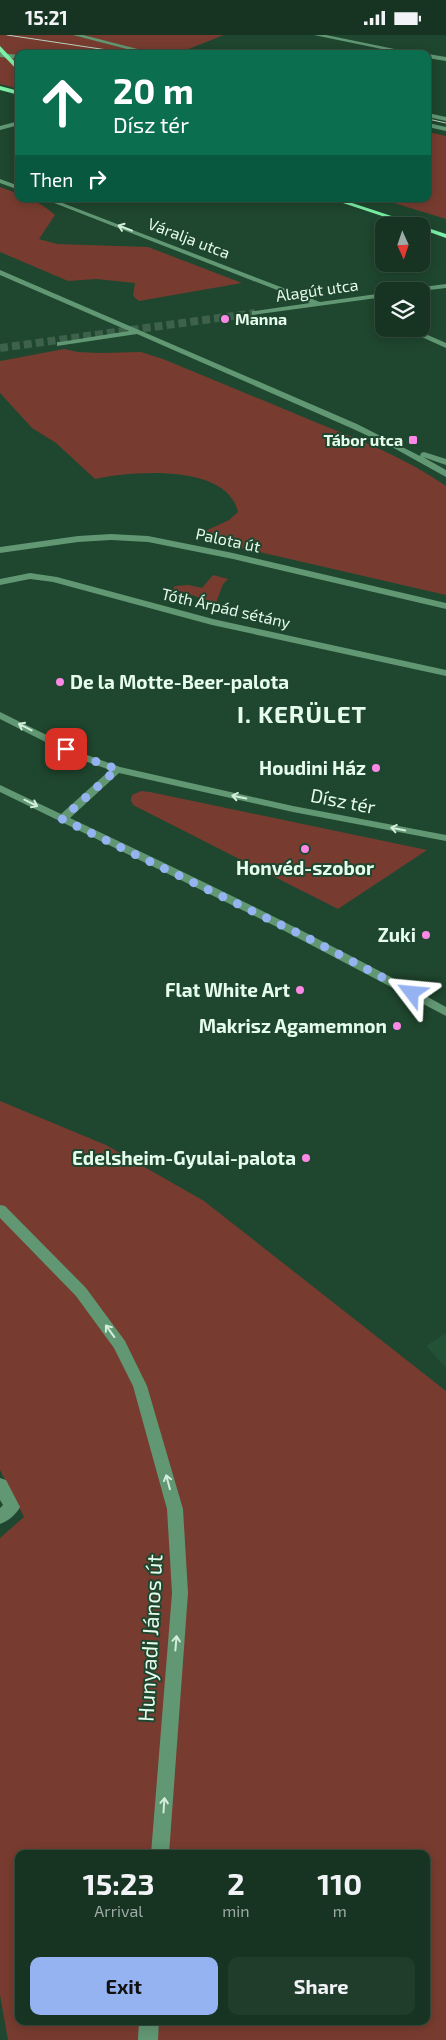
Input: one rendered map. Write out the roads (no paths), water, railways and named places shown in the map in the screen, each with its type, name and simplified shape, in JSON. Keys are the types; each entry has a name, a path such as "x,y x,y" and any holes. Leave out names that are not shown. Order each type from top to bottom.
{"main road":[{"path":"0,48 3,55 15,66"},
{"path":"0,88 15,92"},
{"path":"343,202 389,217"},
{"path":"430,230 446,235"}],"street":[{"path":"76,35 138,50"},
{"path":"317,35 395,50"},
{"path":"431,56 446,59"},
{"path":"431,116 446,119"},
{"path":"0,128 15,124"},
{"path":"431,126 446,129"},
{"path":"0,181 15,187"},
{"name":"Váralja utca","path":"55,202 319,304"},
{"path":"0,272 395,445 446,463"},
{"path":"430,288 446,286"},
{"name":"Alagút utca","path":"254,313 375,296"},
{"path":"60,344 138,333"},
{"path":"426,337 446,346"},
{"path":"395,445 446,474"},
{"name":"Palota út","path":"0,550 78,539 111,537 148,539 233,556 446,606"},
{"name":"Tóth Árpád sétány","path":"0,582 30,576 54,579 212,622 446,673"},
{"name":"Dísz tér","path":"0,715 83,757 117,769 293,809 446,838"},
{"path":"62,819 117,769"},
{"path":"0,788 308,938 446,1012"},
{"name":"Hunyadi János út","path":"0,1210 81,1292 120,1345 140,1386 175,1509 180,1593 160,1850"},
{"path":"0,1485 12,1507 0,1517"},
{"path":"148,2040 149,2025"}],"tunnel":[{"path":"0,348 255,313"}],"tram line":[{"path":"7,35 107,50"},
{"path":"431,120 446,123"}],"place":[{"name":"Manna","path":"225,319"},
{"name":"Tábor utca","path":"413,440"},
{"name":"De la Motte-Beer-palota","path":"60,682"},
{"name":"Houdini Ház","path":"376,768"},
{"name":"Honvéd-szobor","path":"305,849"},
{"name":"Zuki","path":"426,935"},
{"name":"Flat White Art","path":"300,990"},
{"name":"Makrisz Agamemnon","path":"397,1026"},
{"name":"Edelsheim-Gyulai-palota","path":"306,1158"}],"district":[{"name":"I. KERÜLET","path":"302,715"}]}
